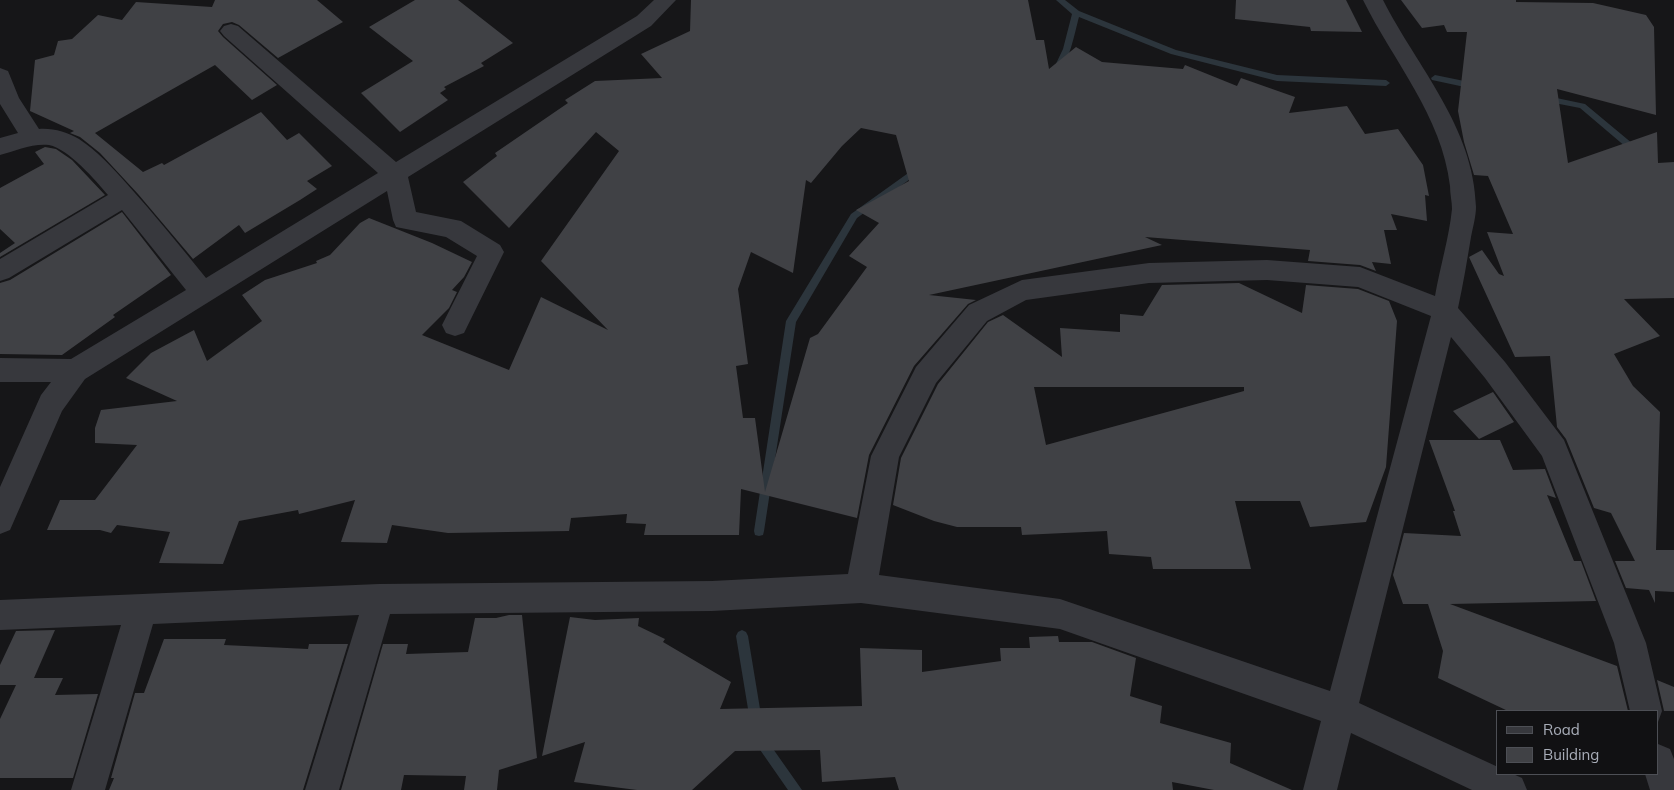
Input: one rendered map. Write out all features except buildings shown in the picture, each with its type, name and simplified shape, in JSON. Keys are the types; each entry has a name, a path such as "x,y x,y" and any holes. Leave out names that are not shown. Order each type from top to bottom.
{"street":[{"path":"0,520 51,404 76,371 644,20 666,0"},
{"path":"1320,790 1445,310 1464,208 1460,174 1450,137 1420,79 1387,28 1373,0"},
{"path":"231,31 396,175 405,220 452,228 491,252 455,325"},
{"path":"0,76 8,100 33,138"},
{"path":"0,147 33,138 56,138 72,144 125,197 203,293"},
{"path":"0,271 125,197"},
{"path":"862,588 885,456 926,375 978,313 1022,290 1149,273 1267,270 1360,277 1445,310 1495,370 1554,449 1630,643 1646,710"},
{"path":"0,370 76,371"},
{"path":"0,615 379,599 712,596 862,588 1060,614 1340,711 1510,790"},
{"path":"322,790 379,599"},
{"path":"88,790 141,610"},
{"path":"1659,765 1666,790"}],"waterway":[{"path":"1060,0 1076,13"},
{"path":"1057,70 1067,49 1076,13"},
{"path":"1076,13 1174,52 1277,78 1386,83"},
{"path":"1435,78 1474,86"},
{"path":"1547,99 1582,106 1636,151"},
{"path":"759,531 791,321 854,216 918,169"},
{"path":"742,636 756,721"},
{"path":"760,740 796,790"}]}
